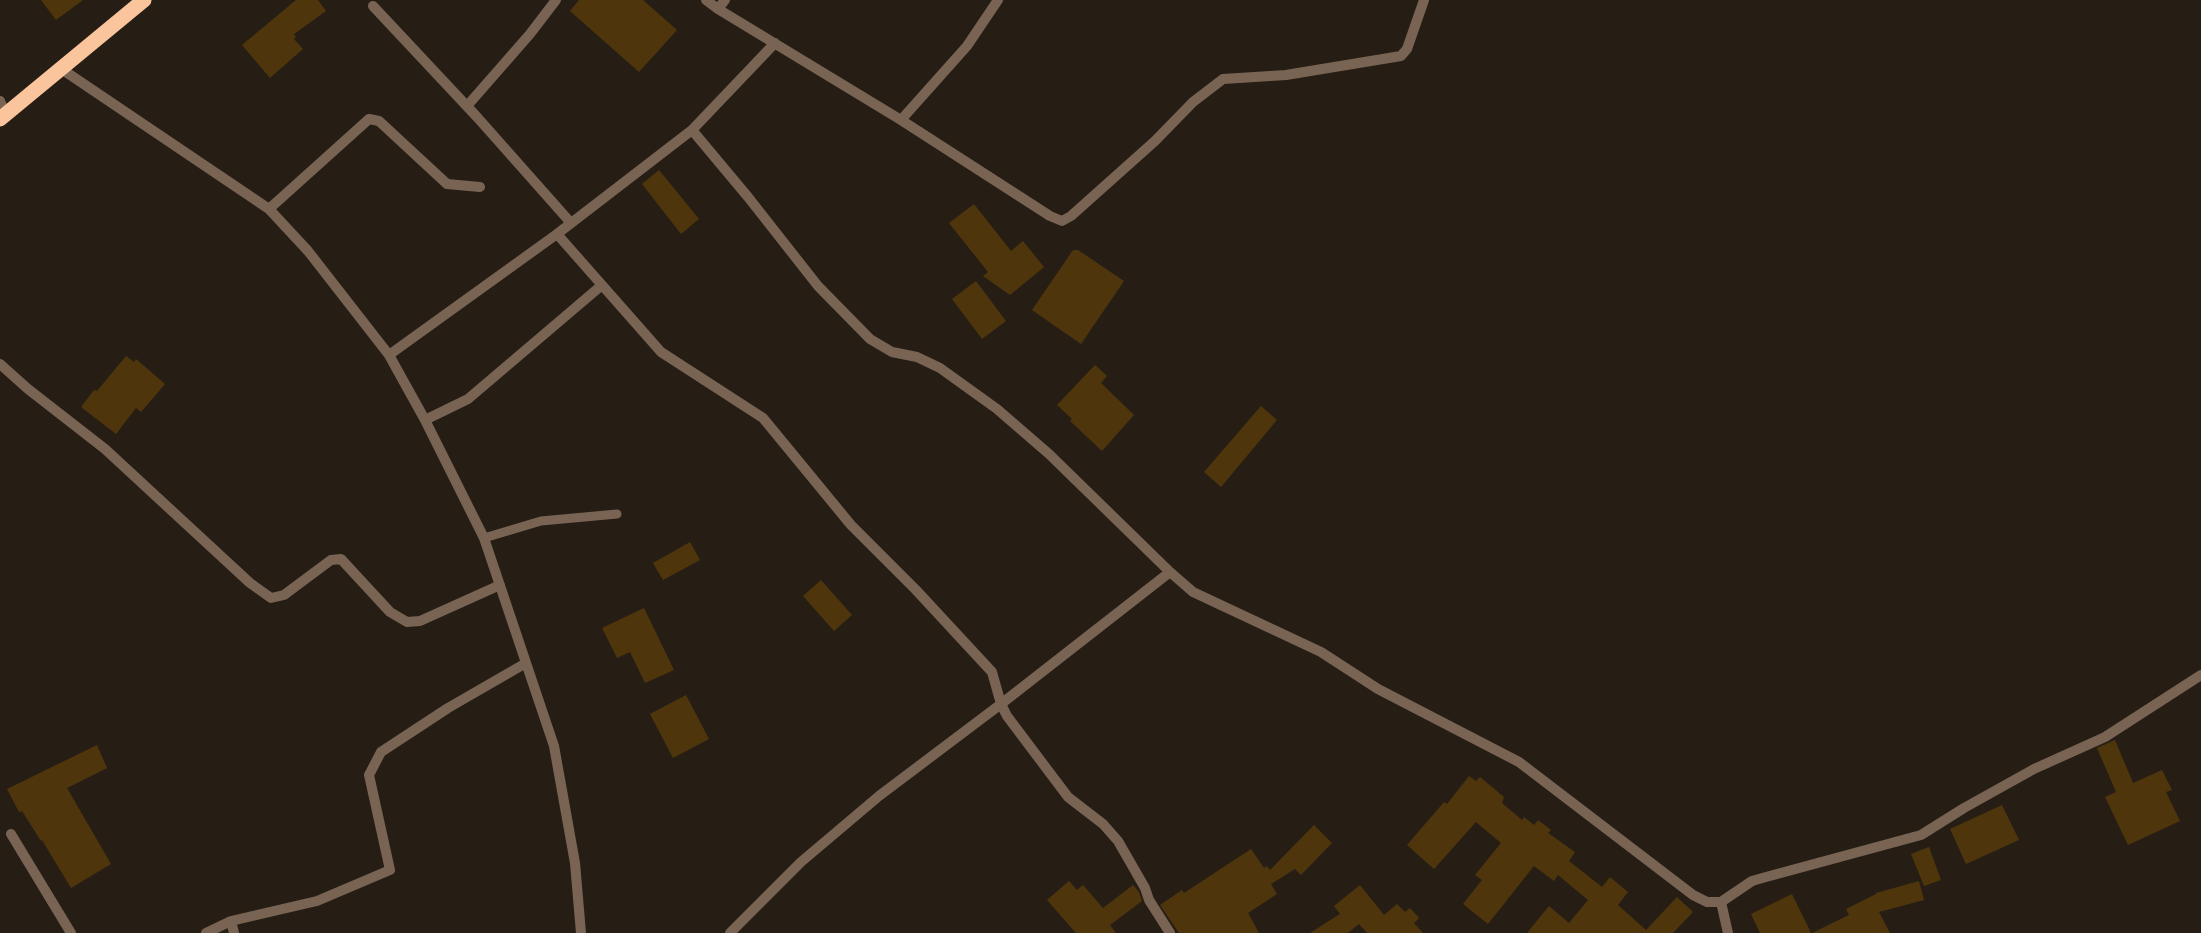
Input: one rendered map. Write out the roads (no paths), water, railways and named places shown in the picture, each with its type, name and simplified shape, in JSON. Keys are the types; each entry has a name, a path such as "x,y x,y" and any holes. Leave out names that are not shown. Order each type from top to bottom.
{"highway":[{"path":"2,112 144,0"}],"street":[{"path":"466,106 530,34 556,0"},
{"path":"706,0 901,120 1050,216 1062,221 1071,216 1156,141 1193,102 1223,79 1286,76 1401,56 1407,49 1424,0"},
{"path":"718,9 725,0"},
{"path":"901,120 968,46 998,0"},
{"path":"373,6 571,223"},
{"path":"389,355 557,234 692,130 774,43"},
{"path":"60,68 269,209 308,251 389,355 425,420 484,538 554,746 575,864 581,933"},
{"path":"269,209 369,119 379,121 447,184 480,187"},
{"path":"692,130 818,286 863,333 892,352 917,357 940,368 997,409 1049,454 1193,592 1321,652 1378,688 1519,762 1694,895 1706,902 1721,902 1752,881 1921,835 1964,808 2034,769 2105,738 2201,675"},
{"path":"557,234 661,352 762,418 851,525 916,590 992,672 1001,704 1007,716 1068,797 1103,824 1118,841 1145,888 1153,907 1170,933"},
{"path":"425,420 468,400 602,285"},
{"path":"0,364 28,389 105,449 242,577 271,598 284,595 331,560 341,559 390,612 407,622 420,621 500,585"},
{"path":"730,933 801,862 879,796 1001,704 1170,572"},
{"path":"206,933 231,921 317,901 390,870 369,776 381,752 448,708 526,664"},
{"path":"11,834 71,933"},
{"path":"1721,902 1728,933"},
{"path":"231,921 234,933"}],"lane":[{"path":"484,538 541,521 616,514"}]}
